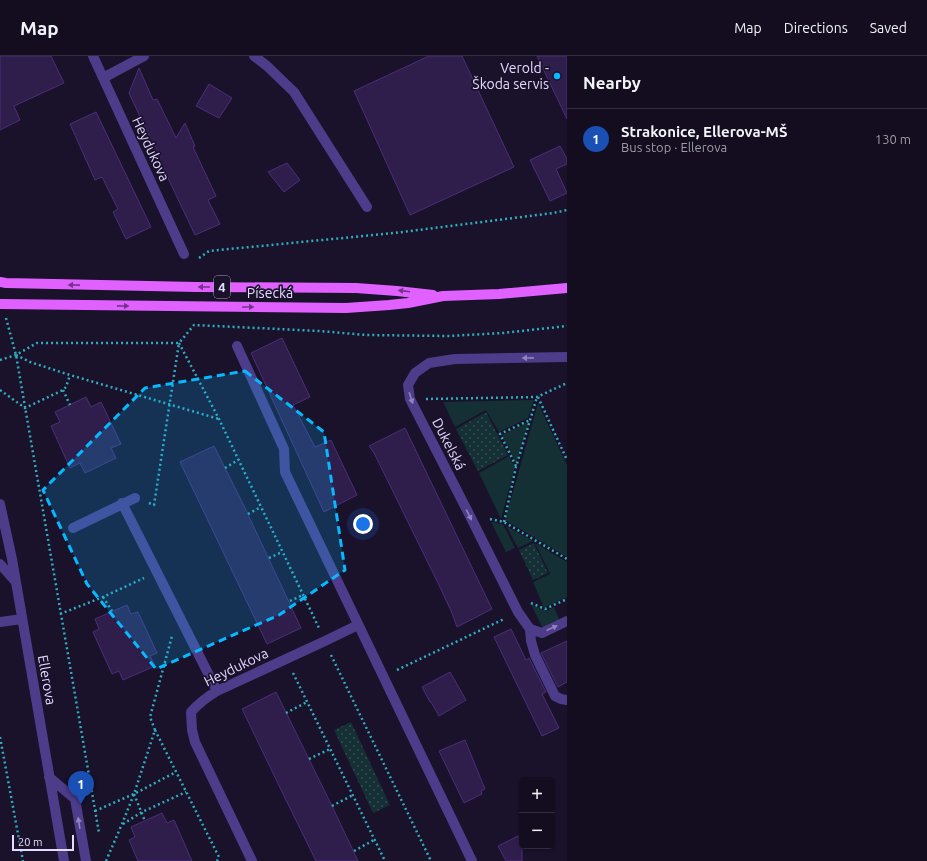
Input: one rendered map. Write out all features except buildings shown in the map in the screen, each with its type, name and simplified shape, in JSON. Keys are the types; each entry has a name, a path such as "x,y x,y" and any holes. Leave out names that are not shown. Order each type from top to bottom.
{"main road":[{"name":"Písecká","path":"0,282 196,287 356,288 398,290 443,296"},
{"name":"Písecká","path":"0,304 346,308 408,303 443,296 500,294 567,288"}],"street":[{"name":"Heydukova","path":"93,56 184,254"},
{"path":"103,78 144,56"},
{"path":"254,56 267,66 294,92 367,207"},
{"path":"237,346 284,449 285,472 472,861"},
{"path":"410,399 408,386 415,374 429,363 455,359 567,357"},
{"name":"Dukelská","path":"410,399 518,612 530,629"},
{"path":"73,528 135,498"},
{"name":"Ellerova","path":"0,504 4,517 16,582 64,861"},
{"path":"122,504 217,691"},
{"path":"0,564 16,582"},
{"path":"0,622 22,619"},
{"path":"567,621 542,633 530,629 531,641 535,655 555,696 560,699 567,700"},
{"name":"Heydukova","path":"252,861 195,742 192,730 191,712 207,697 217,691 358,625"},
{"path":"49,776 75,799 86,861"}],"path":[{"path":"197,262 199,257 209,251 394,233 567,210"},
{"path":"6,318 16,355 95,811 134,794 176,772"},
{"path":"135,498 154,505 179,343 194,325 366,334 448,336 503,333 567,326"},
{"path":"0,360 16,355 37,343 179,343"},
{"path":"179,343 219,419 432,861"},
{"path":"16,355 30,362 70,375 219,419"},
{"path":"25,408 63,390 66,387 70,375"},
{"path":"410,399 537,397 567,383"},
{"path":"0,390 25,408"},
{"path":"63,390 70,405"},
{"path":"504,522 516,467 537,397"},
{"path":"537,397 567,460"},
{"path":"516,467 500,434 530,420"},
{"path":"225,468 238,460"},
{"path":"248,514 261,507"},
{"path":"490,519 504,522 567,559"},
{"path":"269,558 282,552"},
{"path":"60,614 103,597 157,572"},
{"path":"290,601 303,595"},
{"path":"103,597 112,611"},
{"path":"525,600 545,609 567,599"},
{"path":"383,677 518,612"},
{"path":"177,614 150,717 155,730 219,857 217,861"},
{"path":"286,659 385,861"},
{"path":"286,713 307,702"},
{"path":"106,861 134,794 155,730"},
{"path":"0,737 23,861"},
{"path":"309,760 330,749"},
{"path":"122,824 142,812 186,792"},
{"path":"134,794 146,821"},
{"path":"332,806 353,795"},
{"path":"354,851 374,840"}],"highlighted area":[{"path":"245,371 324,432 345,570 279,615 156,669 87,584 43,490 145,388"}],"green space":[{"path":"534,400 528,418 499,432 486,410 455,427 443,402"},
{"path":"538,403 567,465 567,557 505,520"},
{"path":"486,412 508,455 478,471 456,429"},
{"path":"529,422 516,464 502,435"},
{"path":"509,456 515,467 501,519 479,473"},
{"path":"491,522 503,524 515,548 506,552"},
{"path":"506,526 533,541 518,548"},
{"path":"534,543 548,573 533,580 519,550"},
{"path":"535,543 567,562 567,597 544,608 533,582 550,574"},
{"path":"531,604 546,611 554,607 560,621 543,629"},
{"path":"351,722 390,805 373,813 334,730"}],"place":[{"name":"Verold - Škoda servis","path":"557,76"},
{"name":"Strakonice, Ellerova-MŠ","path":"81,804"}]}
